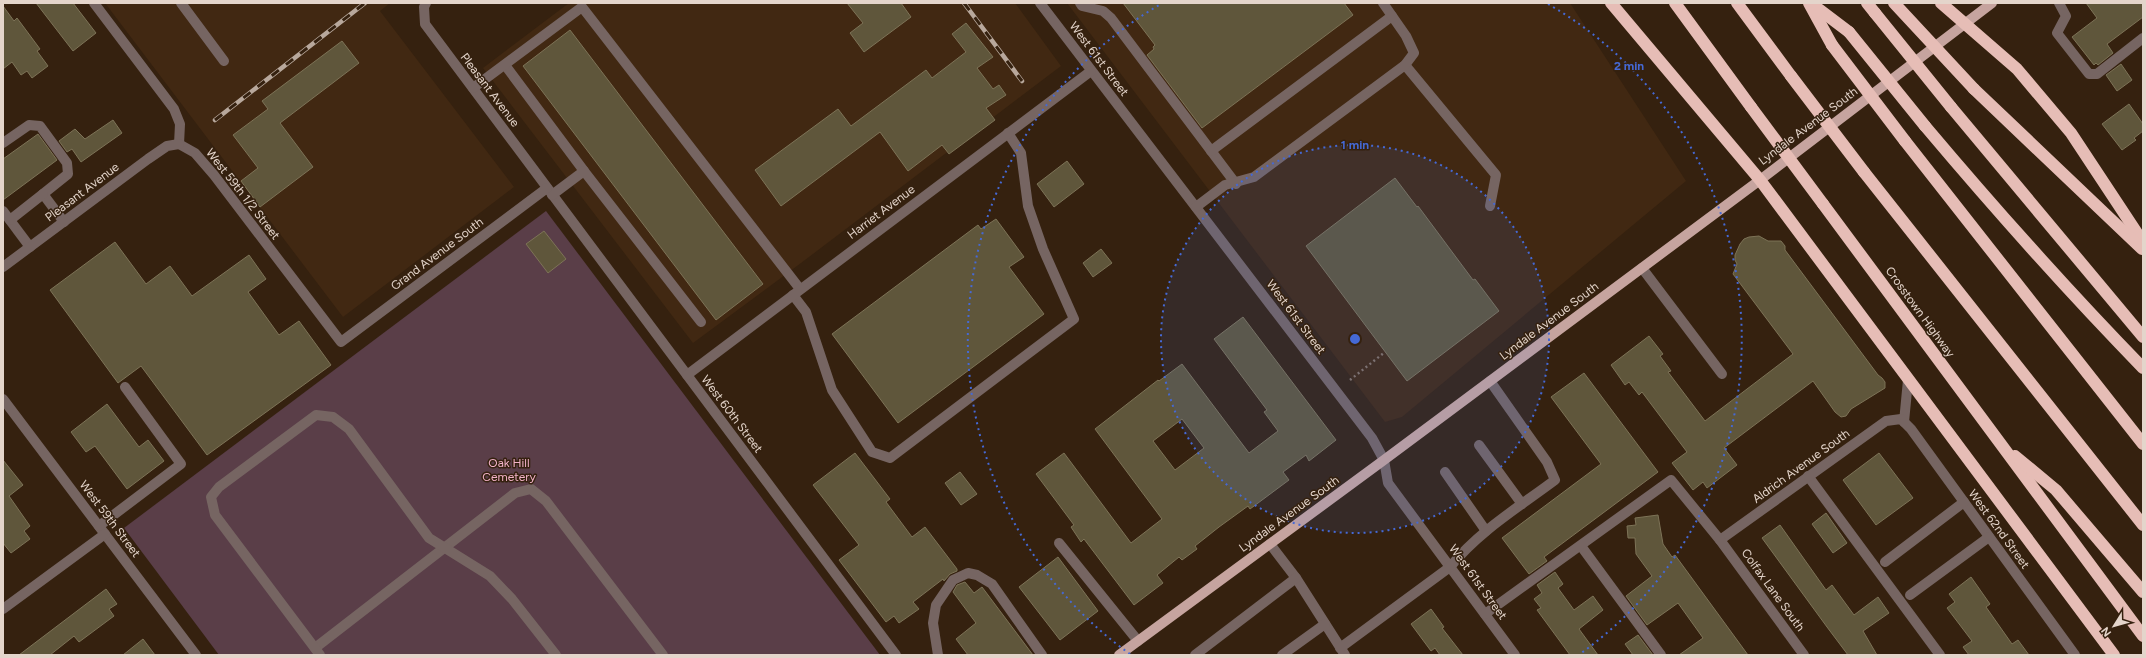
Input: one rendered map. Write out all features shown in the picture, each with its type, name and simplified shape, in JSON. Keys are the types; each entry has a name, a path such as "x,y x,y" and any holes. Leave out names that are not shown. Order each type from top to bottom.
{"highway":[{"path":"1612,3 1760,180 2114,655"},
{"name":"Crosstown Highway","path":"1675,3 2143,636"},
{"path":"1736,3 1864,172 2143,525"},
{"path":"1810,3 1849,32 2002,218 2076,300 2143,368"},
{"path":"1810,3 1832,45 1905,141 2143,444"},
{"path":"1867,3 1951,107 2143,337"},
{"path":"1894,3 1974,88 2072,184 2143,250"},
{"path":"1941,3 1963,24 2017,69 2072,133 2143,242"},
{"path":"2002,446 2056,490 2143,592"}],"main road":[{"name":"Lyndale Avenue South","path":"1119,655 1760,180 1992,3"}],"street":[{"path":"94,3 174,108 180,124 179,144"},
{"path":"181,3 224,61"},
{"name":"Pleasant Avenue","path":"426,3 424,7 425,24 550,192"},
{"name":"West 61st Street","path":"1040,3 1372,438 1384,460 1388,483 1515,655"},
{"path":"1080,3 1082,6 1103,11 1111,18 1236,184"},
{"path":"1196,207 1226,185 1236,184 1254,177 1406,65 1414,53 1406,36 1383,3"},
{"path":"2059,3 2066,16 2057,33 2089,74 2097,74 2143,38"},
{"path":"473,88 582,7 797,292 806,312 832,390 872,452 890,458 1074,319 1043,249 1028,206 1021,153 1008,133"},
{"path":"1211,151 1392,16"},
{"path":"504,65 701,322"},
{"path":"1406,65 1496,175 1490,206"},
{"name":"Harriet Avenue","path":"687,374 1091,71"},
{"path":"3,143 29,125 40,126 67,163 68,174 10,220"},
{"name":"Pleasant Avenue","path":"3,267 148,159 167,146 179,144"},
{"name":"West 59th 1/2 Street","path":"179,144 195,153 214,175 341,342"},
{"name":"Grand Avenue South","path":"341,342 550,192 584,171"},
{"name":"West 60th Street","path":"550,192 896,655"},
{"path":"43,194 64,222"},
{"path":"3,211 30,247"},
{"path":"1642,268 1722,374"},
{"path":"1902,421 1908,380"},
{"path":"1270,544 1296,578 1343,651 1450,567 1464,550 1486,531 1555,480 1547,462 1490,381"},
{"path":"3,609 102,530 181,464 125,387"},
{"name":"West 59th Street","path":"3,399 196,655"},
{"path":"556,655 512,599 490,576 457,554 444,549 429,538 349,429 333,417 316,415 219,487 211,496 215,515 317,652 444,549 515,493 531,489 546,501 664,655"},
{"name":"Aldrich Avenue South","path":"1720,540 1886,421 1902,421"},
{"name":"West 62nd Street","path":"1902,421 1911,428 2075,655"},
{"path":"1479,445 1522,504"},
{"path":"1445,472 1486,531"},
{"path":"1808,476 1940,655"},
{"name":"Colfax Lane South","path":"1581,546 1671,480 1720,540 1804,655"},
{"path":"1885,562 1964,502"},
{"path":"1910,594 1989,537"},
{"path":"1059,543 1138,641"},
{"path":"1485,614 1581,546 1661,655"},
{"path":"938,655 933,623 936,605 953,580 968,573 977,575 992,584 1042,655"},
{"path":"1195,655 1296,578"},
{"path":"1282,655 1325,624"}],"path":[{"path":"1350,380 1385,352"}],"shaded area":[{"path":"105,3 390,3 380,11 514,187 343,317"},
{"path":"569,3 1015,3 1061,66 693,343 483,68"},
{"path":"1067,3 1570,3 1686,181 1402,417 1385,422"}],"green space":[{"name":"Oak Hill Cemetery","path":"546,211 880,655 219,655 124,528"}],"building":[{"path":"36,3 73,3 96,33 73,51"},
{"path":"847,3 901,3 911,17 864,52 850,33 863,23"},
{"path":"1123,3 1344,3 1353,15 1202,128 1147,55 1154,49 1153,47 1155,45"},
{"path":"2086,3 2143,3 2143,17 2107,44 2113,53 2098,65 2096,63 2094,65 2072,37 2097,18"},
{"path":"3,6 14,21 17,18 40,49 37,51 48,66 32,78 27,71 21,75 12,62 3,69"},
{"path":"966,23 993,57 977,68 993,89 999,85 1006,95 986,108 995,120 949,154 942,145 908,171 880,132 781,206 755,170 838,109 851,126 926,70 932,78 966,52 952,34"},
{"path":"570,30 763,284 716,320 523,66"},
{"path":"342,41 359,63 280,123 313,167 260,207 241,181 258,168 233,135 268,109 262,101"},
{"path":"2121,64 2132,80 2117,91 2106,75"},
{"path":"2129,104 2143,124 2143,131 2134,138 2136,140 2122,150 2102,124"},
{"path":"113,120 122,133 81,162 72,149 67,152 59,141 75,129 85,139"},
{"path":"38,134 57,160 3,200 3,159"},
{"path":"1067,161 1084,184 1054,207 1037,184"},
{"path":"1395,178 1417,207 1418,206 1473,280 1475,279 1499,311 1407,381 1306,246"},
{"path":"996,219 1024,257 1009,267 1044,314 898,423 832,334 978,225 981,229"},
{"path":"544,231 566,259 548,273 526,244"},
{"path":"1759,236 1768,241 1781,241 1785,246 1785,250 1878,375 1885,382 1885,388 1851,409 1846,416 1841,417 1835,412 1813,381 1724,448 1737,465 1707,488 1703,482 1693,490 1672,463 1687,452 1642,392 1639,395 1629,382 1625,385 1611,365 1649,336 1663,354 1660,356 1671,371 1668,372 1705,421 1793,354 1733,274 1737,264 1735,255 1740,244 1744,239"},
{"path":"115,242 146,284 170,266 192,296 249,255 266,279 248,292 279,335 299,321 331,365 207,455 141,366 118,383 50,290"},
{"path":"1101,249 1112,263 1093,277 1083,263"},
{"path":"1243,317 1336,440 1309,461 1306,455 1283,472 1289,480 1250,509 1248,506 1219,527 1195,546 1197,549 1182,560 1179,557 1157,575 1163,583 1134,605 1084,539 1081,542 1071,527 1074,525 1036,474 1064,453 1131,543 1162,519 1095,429 1158,380 1159,381 1182,364 1249,453 1278,431 1264,412 1267,410 1214,339","holes":["1182,419 1204,448 1175,470 1153,441"]},
{"path":"1584,373 1658,472 1544,557 1547,561 1529,574 1502,538 1601,464 1551,397"},
{"path":"107,404 139,447 148,440 164,461 127,489 95,446 86,452 71,432"},
{"path":"855,453 890,499 886,502 912,537 925,527 957,569 957,571 950,574 944,581 943,579 913,602 919,609 899,623 894,616 886,622 839,560 859,545 813,485"},
{"path":"1879,453 1913,498 1876,525 1843,480"},
{"path":"3,460 23,485 9,496 30,526 24,531 30,539 11,553 3,543"},
{"path":"960,472 977,494 961,505 945,483"},
{"path":"1826,513 1847,543 1833,553 1812,524"},
{"path":"1658,515 1663,544 1672,557 1675,555 1748,655 1679,655 1703,638 1678,603 1647,625 1626,596 1652,576 1636,554 1635,538 1628,538 1627,526 1636,525 1635,518"},
{"path":"1780,525 1826,590 1832,585 1854,615 1878,597 1889,613 1863,631 1877,655 1848,655 1827,627 1762,538"},
{"path":"1058,557 1098,611 1060,640 1019,587"},
{"path":"1555,572 1563,584 1558,588 1574,610 1593,596 1603,610 1579,629 1598,655 1570,655 1537,610 1541,608 1534,599 1542,593 1537,585"},
{"path":"1971,577 1990,604 1986,607 2012,644 2018,640 2029,655 1969,655 1963,647 1972,641 1947,608 1955,602 1949,594"},
{"path":"965,582 974,593 982,587 1033,655 968,655 956,639 976,623 953,592 957,585"},
{"path":"106,589 117,604 109,609 114,616 79,642 74,636 50,655 19,655"},
{"path":"1431,609 1444,627 1442,628 1463,655 1440,655 1435,648 1431,651 1411,624"},
{"path":"1638,635 1653,655 1633,655 1625,644"},
{"path":"143,639 155,655 123,655"}],"railway":[{"path":"215,120 365,3"},
{"path":"964,3 1022,81"}]}
